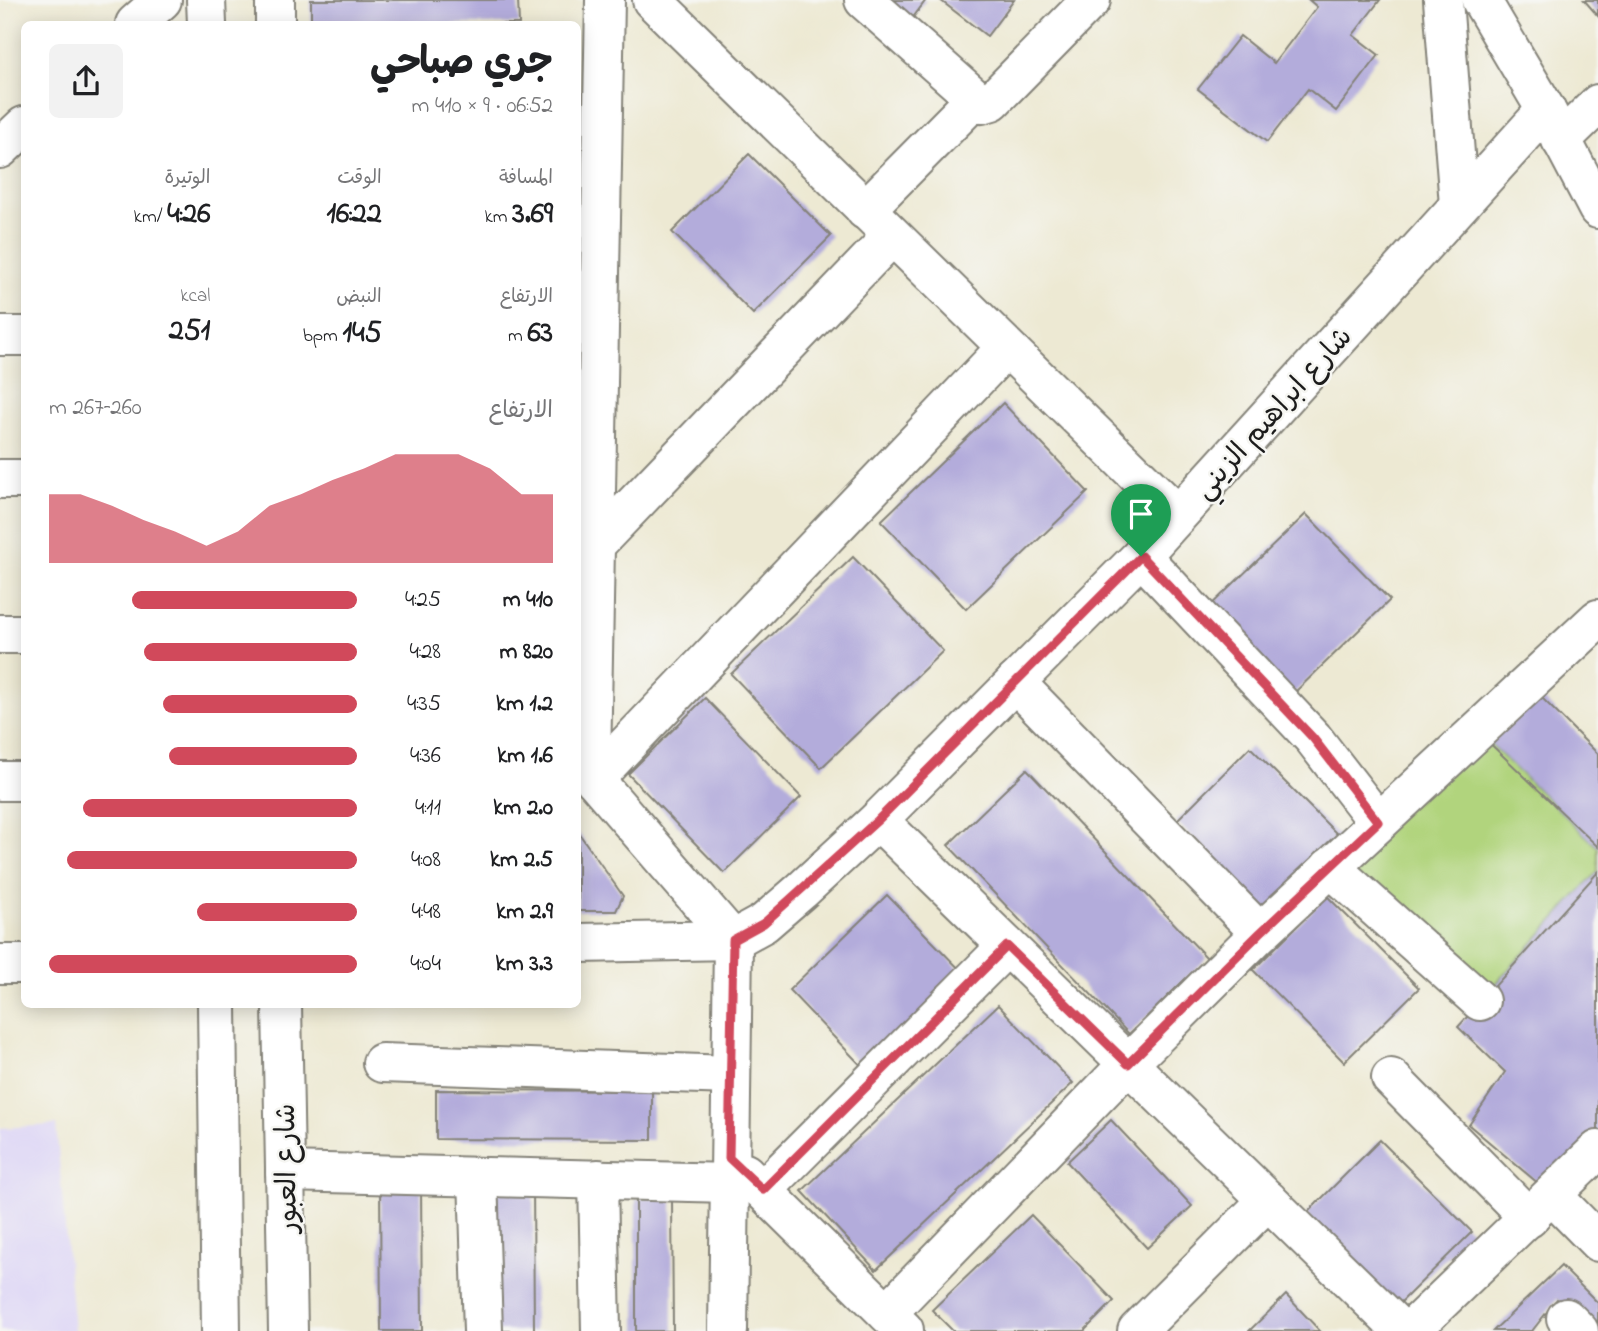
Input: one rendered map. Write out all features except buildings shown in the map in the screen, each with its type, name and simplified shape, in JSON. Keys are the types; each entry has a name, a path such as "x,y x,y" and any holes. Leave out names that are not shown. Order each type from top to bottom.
{"street":[{"path":"138,21 162,0"},
{"path":"206,0 207,21"},
{"path":"275,0 275,21"},
{"path":"605,0 588,340 588,770 733,940 731,1075 741,1177 728,1331"},
{"path":"653,0 1178,515"},
{"path":"864,0 982,104 992,101 1091,0"},
{"path":"1443,0 1458,205"},
{"path":"1481,0 1554,125 1598,209"},
{"path":"866,210 975,99"},
{"name":"شارع ابراهيم الزيني","path":"581,943 733,940 764,923 878,820 1141,556 1458,205 1554,125 1598,104"},
{"path":"0,149 21,129"},
{"path":"589,546 892,236"},
{"path":"0,336 21,336"},
{"path":"588,770 1006,348"},
{"path":"0,479 21,479"},
{"path":"1141,556 1313,738 1378,822"},
{"path":"741,1177 896,1322 1128,1064 1260,933 1598,619"},
{"path":"0,634 21,634"},
{"path":"1015,682 1260,933"},
{"path":"0,781 21,781"},
{"path":"878,820 1402,1331"},
{"path":"1330,867 1480,1001"},
{"path":"285,1172 598,1180 741,1177 1007,946"},
{"path":"0,964 21,964"},
{"path":"218,1008 221,1331"},
{"name":"شارع العبور","path":"282,1008 288,1331"},
{"path":"382,1063 731,1075"},
{"path":"1391,1078 1540,1206 1598,1242"},
{"path":"1410,1331 1598,1150"},
{"path":"478,1177 483,1331"},
{"path":"598,1180 601,1331"},
{"path":"1137,1331 1268,1200"}],"shaded area":[{"path":"56,1125 74,1331 0,1331 0,1128"}],"green space":[{"path":"1477,731 1598,847 1598,872 1480,1001 1330,867"}],"route":[{"path":"1141,556 1313,738 1378,822 1260,933 1128,1064 1007,946 763,1190 729,1158 733,940 764,923 878,820 1141,556"}]}
